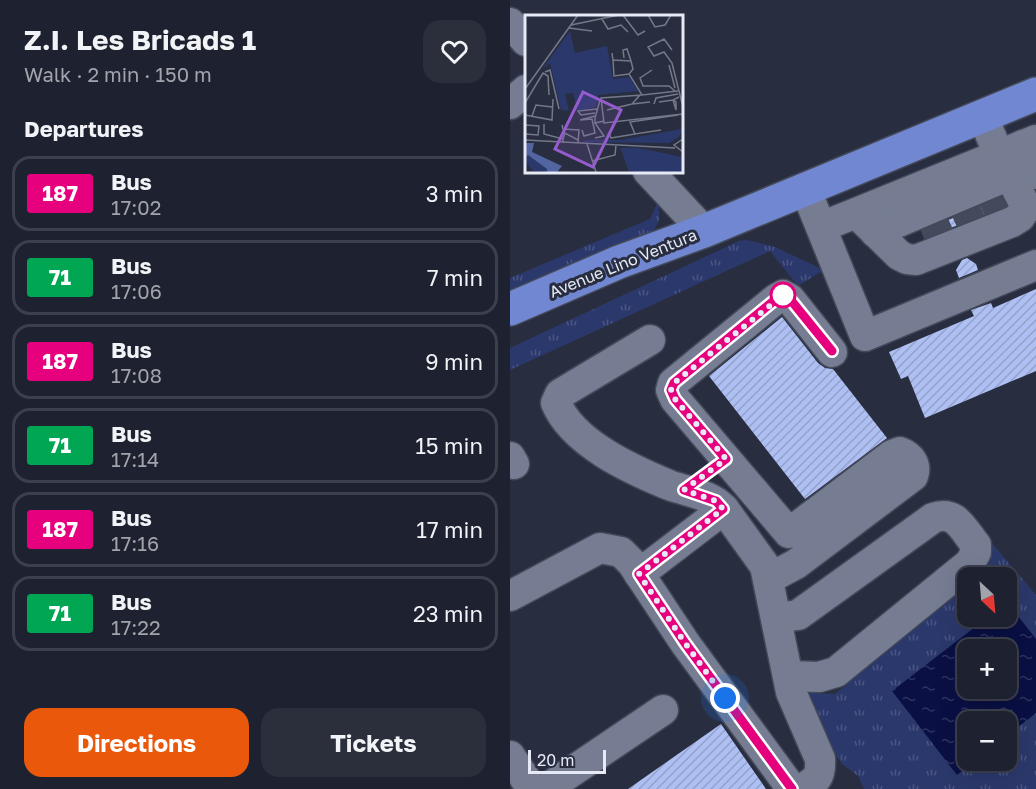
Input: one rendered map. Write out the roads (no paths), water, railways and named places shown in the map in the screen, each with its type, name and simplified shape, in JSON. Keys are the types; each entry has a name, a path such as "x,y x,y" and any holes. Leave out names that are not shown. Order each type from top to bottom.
{"main road":[{"path":"704,231 1036,94"},
{"name":"Avenue Lino Ventura","path":"510,309 619,262 704,231"},
{"name":"Avenue Lino Ventura","path":"510,329 631,271 704,231"}],"lane":[{"path":"510,23 525,40"},
{"path":"510,104 525,91"},
{"path":"982,116 1010,179"},
{"path":"649,172 704,231"},
{"path":"865,223 899,255 916,260 953,222 1010,179"},
{"path":"821,227 865,223 953,222 1010,179"},
{"path":"865,223 1010,179"},
{"path":"805,188 865,336 1036,266"},
{"path":"789,533 675,399 671,390 674,383 783,295 790,299 832,351"},
{"path":"650,340 560,394 556,403 577,434 605,454 669,485 716,501 764,567 790,692 820,759 821,770 816,780 802,789"},
{"path":"900,452 907,454 915,470 913,476 796,564 764,567 789,533 892,455 900,452"},
{"path":"684,490 726,459"},
{"path":"639,574 723,509"},
{"path":"776,618 798,615 933,518 944,514 953,517 976,544 976,552 970,563 836,672 819,677 788,676"},
{"path":"510,596 600,548 621,552 632,563 685,643 792,789"},
{"path":"546,789 663,710"},
{"path":"510,756 532,789"}],"water":[{"path":"1017,615 1036,639 1036,713 1017,728 1017,711 957,711 957,771 962,771 957,775 892,691 957,641 957,699 1017,699 1017,639 959,639 975,627 1017,627"}],"tunnel":[{"path":"992,195 1001,215"},
{"path":"964,206 973,226"},
{"path":"932,219 941,240"}]}
